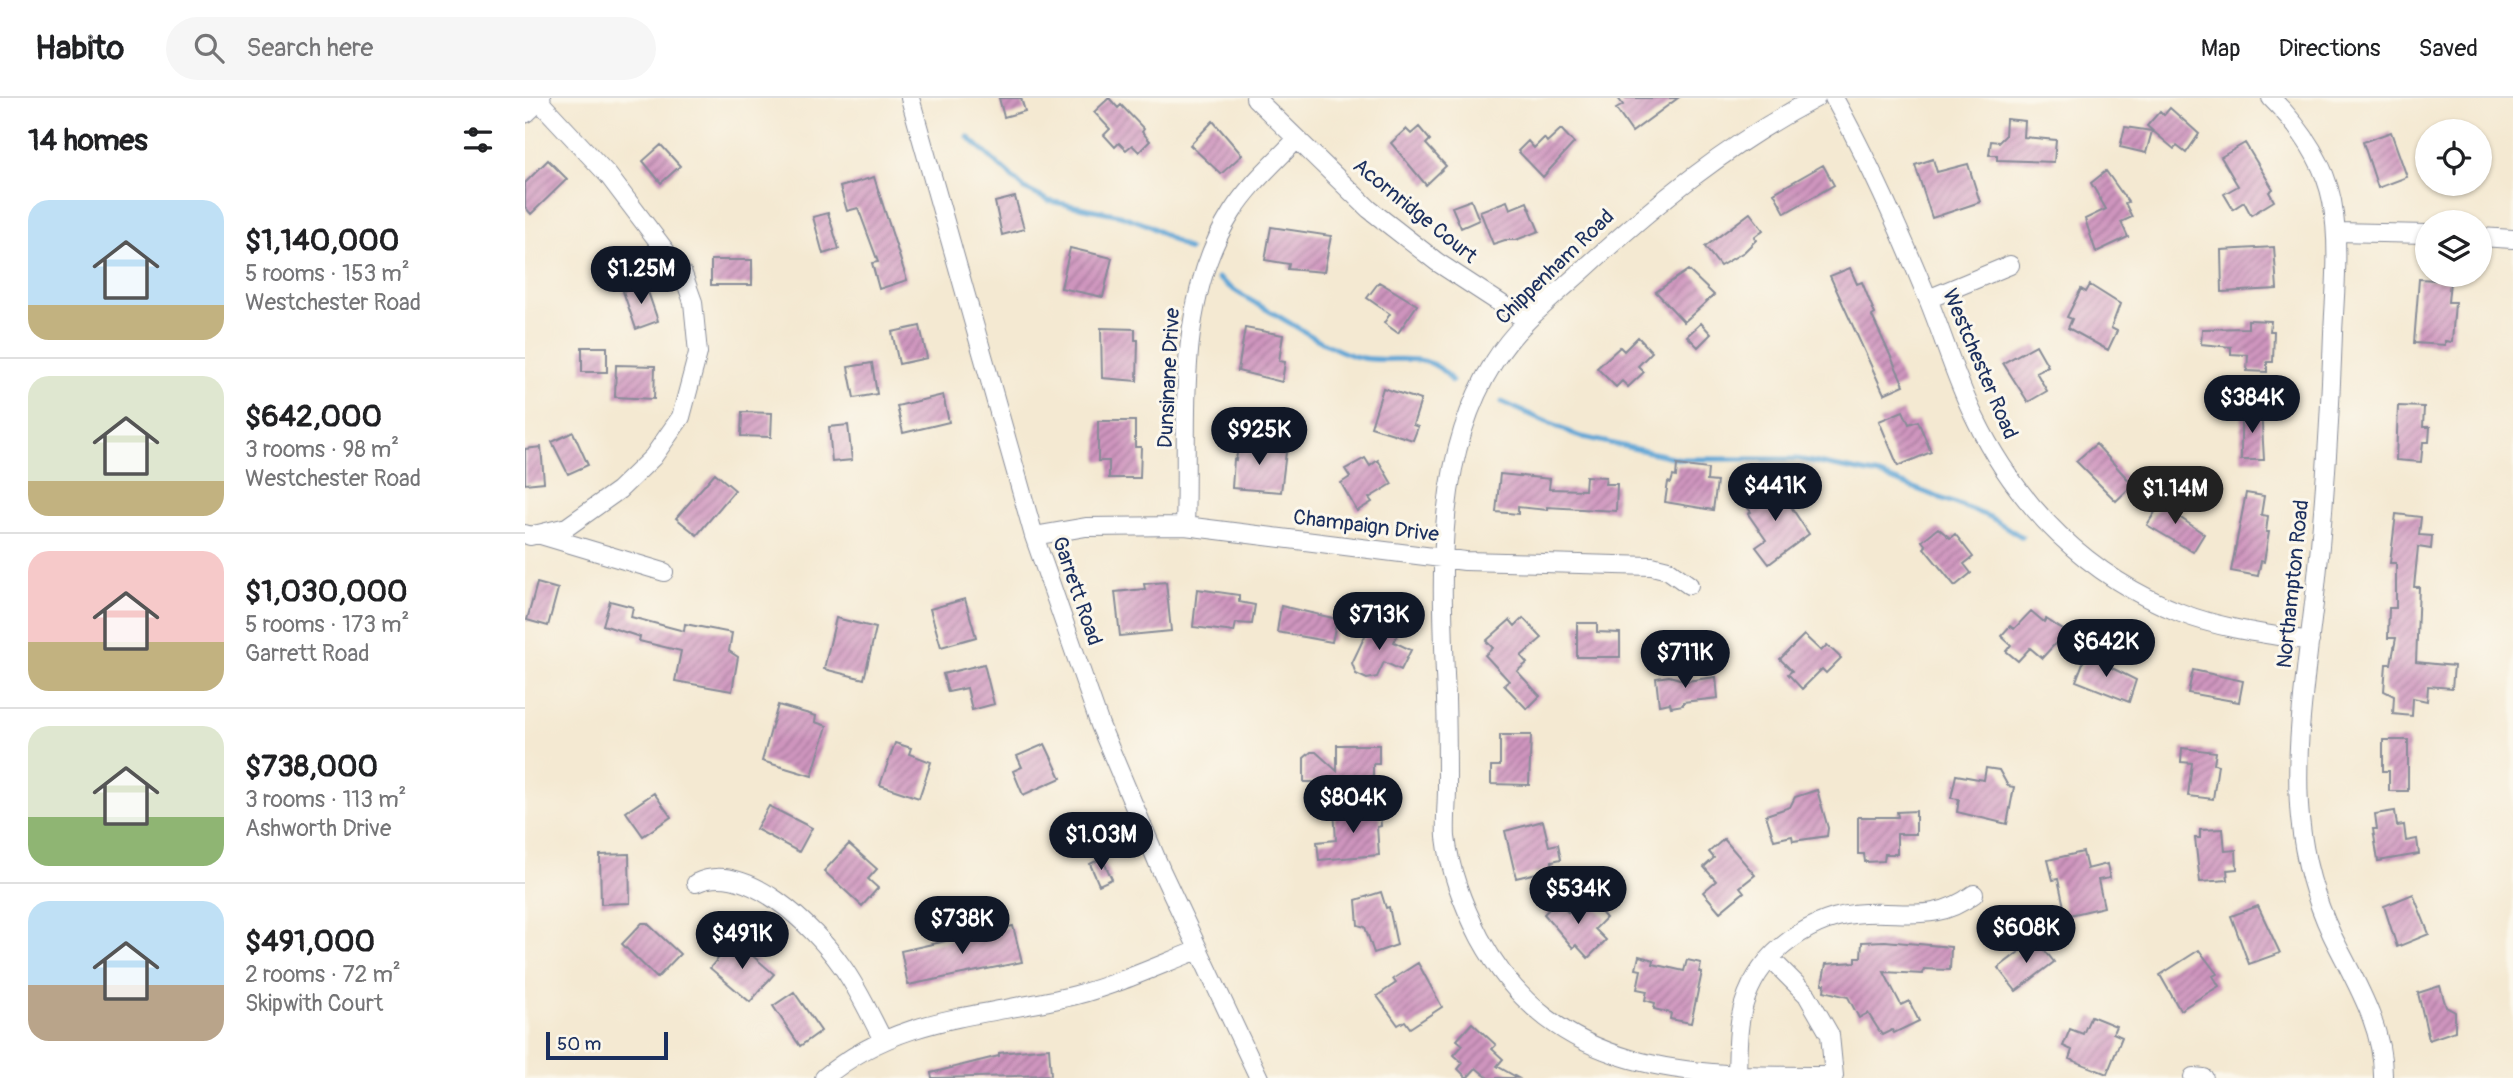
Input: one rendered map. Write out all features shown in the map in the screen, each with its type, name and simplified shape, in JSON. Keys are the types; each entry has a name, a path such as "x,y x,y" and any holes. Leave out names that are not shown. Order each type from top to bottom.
{"street":[{"name":"Garrett Road","path":"910,98 1034,536 1100,725 1198,950 1259,1078"},
{"name":"Acornridge Court","path":"1255,98 1369,209 1406,239 1526,320"},
{"name":"Chippenham Road","path":"1771,959 1808,995 1830,1035 1834,1076 1667,1069 1631,1062 1594,1049 1559,1028 1523,998 1495,965 1459,893 1446,836 1443,559 1450,489 1464,424 1494,362 1526,320 1627,228 1721,154 1816,98"},
{"name":"Westchester Road","path":"1834,98 1880,188 1928,299 1973,415 1999,462 2031,505 2071,547 2111,577 2183,614 2223,626 2310,640"},
{"name":"Northampton Road","path":"2271,98 2307,139 2318,161 2332,200 2336,232 2329,424 2298,785 2305,852 2327,923 2375,1028 2382,1057 2383,1078"},
{"path":"531,534 567,527 619,490 653,457 681,417 695,371 698,336 693,302 683,274 608,175 534,103"},
{"name":"Dunsinane Drive","path":"1185,526 1190,338 1201,278 1232,212 1251,186 1296,140"},
{"path":"2336,232 2415,234"},
{"path":"2492,237 2513,239"},
{"path":"1928,299 2010,265"},
{"name":"Champaign Drive","path":"1034,536 1087,527 1185,526 1443,559 1652,566 1668,570 1689,585"},
{"path":"531,534 664,572"},
{"path":"696,883 716,877 739,880 772,898 797,917 841,964 883,1041"},
{"path":"1737,1073 1740,1018 1745,1000 1771,959 1805,928 1836,915 1940,912 1974,894"},
{"path":"824,1078 883,1041 947,1018 1110,986 1198,950"}],"building":[{"path":"999,98 1021,98 1025,111 1004,117"},
{"path":"1109,98 1118,108 1121,105 1144,129 1142,132 1150,141 1139,152 1132,145 1126,150 1119,143 1115,147 1104,135 1110,129 1094,112"},
{"path":"1618,98 1678,98 1632,132 1616,109 1623,105"},
{"path":"2170,108 2199,134 2186,153 2177,146 2174,149 2147,126 2160,111 2164,115"},
{"path":"2006,119 2025,121 2024,137 2056,140 2054,162 1997,160 1997,155 1989,155 1991,141 1999,142 2005,136"},
{"path":"1213,121 1242,155 1221,174 1190,145"},
{"path":"1419,127 1430,140 1426,144 1446,166 1426,185 1391,143 1406,129 1411,134"},
{"path":"2125,127 2152,131 2146,153 2120,147"},
{"path":"1561,129 1574,143 1543,177 1518,151 1528,141 1534,148 1544,138 1547,142"},
{"path":"2391,132 2407,177 2378,188 2363,142"},
{"path":"2245,143 2273,189 2269,192 2274,201 2251,215 2244,202 2233,209 2224,194 2238,186 2221,157"},
{"path":"661,145 680,166 661,183 643,161"},
{"path":"1933,159 1937,172 1968,164 1980,202 1932,218 1915,165"},
{"path":"548,160 567,179 531,214 525,207 525,183"},
{"path":"1823,165 1834,185 1785,213 1774,193"},
{"path":"2106,171 2128,202 2125,203 2132,217 2121,222 2128,237 2096,252 2085,219 2106,209 2091,183"},
{"path":"874,177 907,280 879,289 872,263 878,262 858,208 847,211 840,187"},
{"path":"1015,197 1024,229 1002,235 995,202"},
{"path":"1471,200 1479,220 1461,228 1452,207"},
{"path":"1507,201 1510,209 1527,202 1539,231 1516,240 1493,244 1480,211"},
{"path":"828,213 839,249 823,254 813,217"},
{"path":"1750,213 1763,230 1754,237 1756,240 1744,252 1720,266 1705,247"},
{"path":"1271,227 1331,236 1324,272 1288,269 1289,264 1265,260"},
{"path":"2274,247 2277,289 2222,292 2221,250"},
{"path":"1070,248 1112,258 1103,297 1061,288"},
{"path":"711,260 752,260 752,285 711,285"},
{"path":"1850,268 1857,284 1862,282 1875,314 1872,316 1904,385 1884,394 1830,276"},
{"path":"1688,270 1714,295 1684,322 1656,292"},
{"path":"1379,282 1417,305 1398,333 1384,323 1390,314 1367,298"},
{"path":"645,283 658,321 636,329 623,291"},
{"path":"2090,285 2120,304 2111,328 2117,331 2108,350 2068,328 2072,319 2067,317 2081,289 2086,292"},
{"path":"2418,287 2449,287 2448,302 2455,302 2452,342 2445,341 2445,345 2414,343"},
{"path":"2248,320 2271,321 2270,331 2274,331 2273,362 2267,362 2267,372 2247,371 2248,355 2231,354 2231,347 2201,344 2202,329 2248,328"},
{"path":"1701,323 1711,334 1698,347 1687,336"},
{"path":"920,326 927,358 899,364 892,332"},
{"path":"1101,328 1135,329 1135,340 1138,340 1137,381 1102,378"},
{"path":"1245,328 1283,335 1279,361 1285,362 1282,382 1238,371"},
{"path":"1638,337 1652,352 1638,366 1644,372 1628,387 1622,381 1616,387 1597,368 1620,347 1624,351"},
{"path":"2036,345 2048,366 2036,372 2047,391 2028,402 2003,363"},
{"path":"582,347 607,347 607,372 582,372"},
{"path":"872,363 877,394 854,398 848,367"},
{"path":"616,365 655,366 654,399 615,397"},
{"path":"1383,388 1421,400 1413,425 1418,427 1413,440 1371,427"},
{"path":"943,395 949,422 903,433 897,406"},
{"path":"2398,406 2424,407 2423,427 2430,427 2429,442 2423,442 2421,462 2396,460"},
{"path":"2241,408 2261,408 2264,460 2241,460"},
{"path":"1903,411 1909,424 1918,421 1931,452 1898,466 1879,421"},
{"path":"742,412 772,413 771,437 741,436"},
{"path":"1098,421 1135,421 1135,447 1141,447 1140,478 1109,478 1109,461 1098,461"},
{"path":"848,425 852,460 832,462 829,427"},
{"path":"573,432 588,465 568,474 552,442"},
{"path":"1252,437 1267,438 1266,445 1277,446 1277,451 1286,452 1281,492 1232,488 1234,459 1236,460 1238,447 1251,448"},
{"path":"2096,444 2133,485 2116,501 2076,461"},
{"path":"541,447 544,482 525,484 525,449"},
{"path":"1365,458 1370,466 1378,460 1392,484 1369,498 1372,502 1357,511 1341,483 1350,477 1345,469"},
{"path":"1677,465 1708,469 1707,481 1717,482 1713,510 1665,502 1668,482 1671,483 1673,476 1676,477"},
{"path":"715,473 735,490 697,535 676,518"},
{"path":"1500,474 1550,479 1549,489 1585,490 1586,476 1606,477 1605,484 1617,484 1616,511 1518,507 1518,514 1496,512"},
{"path":"1774,481 1809,534 1769,564 1756,547 1766,540 1748,514 1751,512 1745,504"},
{"path":"2246,493 2264,496 2261,515 2268,516 2266,532 2269,532 2264,562 2261,561 2258,576 2231,571"},
{"path":"2167,499 2179,507 2175,514 2204,534 2193,552 2147,525 2160,504 2162,506"},
{"path":"2396,514 2421,517 2419,535 2432,536 2431,549 2418,547 2414,587 2419,587 2416,662 2454,666 2452,688 2428,686 2427,701 2413,698 2412,716 2393,714 2394,696 2384,691 2386,664 2391,664 2396,638 2388,638 2389,608 2396,608 2396,563 2390,563"},
{"path":"1938,528 1950,538 1955,534 1973,557 1964,564 1971,573 1955,586 1924,548 1926,546 1922,541"},
{"path":"1166,582 1171,631 1120,636 1115,592 1145,589 1144,584"},
{"path":"537,583 558,589 548,626 527,620"},
{"path":"1197,589 1239,595 1239,602 1255,605 1252,624 1236,623 1234,632 1193,627"},
{"path":"965,599 976,637 941,647 930,609"},
{"path":"610,601 633,607 631,617 684,631 685,624 732,633 729,651 738,657 732,691 675,681 681,651 639,641 640,637 603,625"},
{"path":"1281,606 1337,619 1332,642 1277,632"},
{"path":"2031,611 2044,622 2046,619 2066,632 2042,658 2030,648 2018,661 2006,651 2011,645 2001,636 2010,626 2014,629"},
{"path":"836,618 876,628 864,679 824,669"},
{"path":"1523,618 1542,638 1521,656 1527,663 1517,671 1540,696 1527,709 1504,685 1509,681 1485,655 1493,648 1486,641 1510,620 1515,626"},
{"path":"1372,621 1398,634 1394,642 1411,650 1401,670 1384,662 1377,677 1367,679 1356,674 1352,663"},
{"path":"1577,623 1597,623 1597,632 1620,633 1620,657 1577,657"},
{"path":"1804,635 1821,651 1827,645 1841,658 1826,673 1822,669 1802,689 1788,674 1792,671 1780,659"},
{"path":"2086,655 2136,680 2129,702 2076,681"},
{"path":"984,664 994,704 972,710 967,688 948,692 943,674"},
{"path":"2193,670 2243,681 2239,702 2188,693"},
{"path":"1669,676 1687,681 1716,677 1718,698 1683,702 1683,705 1671,707 1670,703 1659,705 1656,678"},
{"path":"778,705 816,716 815,722 827,726 812,776 762,761"},
{"path":"1500,735 1531,735 1529,785 1491,784 1491,766 1500,766"},
{"path":"2383,740 2408,740 2408,791 2389,791 2389,771 2383,771"},
{"path":"895,743 911,748 909,754 931,762 919,798 880,785"},
{"path":"1045,744 1061,778 1023,795 1013,771 1022,767 1017,756"},
{"path":"1337,745 1379,745 1379,764 1373,764 1373,782 1304,782 1304,758 1311,752 1316,752 1337,771"},
{"path":"2182,748 2216,752 2214,764 2218,765 2213,799 2188,796 2192,763 2181,762"},
{"path":"1986,768 1999,770 2008,786 2014,787 2007,824 1957,812 1959,799 1951,798 1956,775 1984,780"},
{"path":"1817,790 1828,828 1827,836 1793,841 1792,836 1774,840 1766,815 1790,807 1795,797"},
{"path":"654,793 671,817 643,836 626,812"},
{"path":"769,806 812,828 799,852 756,829"},
{"path":"1372,807 1373,815 1380,814 1381,826 1377,827 1379,855 1319,860 1317,842 1336,840 1334,810"},
{"path":"1916,811 1916,834 1897,834 1897,854 1885,854 1884,861 1865,862 1864,854 1858,854 1858,817 1898,817 1897,812"},
{"path":"2395,811 2397,826 2404,825 2406,841 2417,839 2419,854 2378,861 2373,829 2377,829 2375,814"},
{"path":"1543,821 1549,846 1558,844 1561,859 1552,861 1553,869 1516,878 1505,831"},
{"path":"2223,829 2225,851 2236,850 2237,869 2227,870 2228,880 2200,882 2195,838 2200,838 2200,830"},
{"path":"1724,839 1755,875 1740,887 1744,892 1720,912 1703,892 1716,881 1704,867 1714,858 1709,852"},
{"path":"849,844 877,869 868,879 878,888 862,906 824,871"},
{"path":"2083,852 2087,869 2107,864 2110,878 2098,880 2104,907 2066,916 2058,879 2053,880 2048,860"},
{"path":"629,854 630,903 601,904 600,855"},
{"path":"1102,858 1112,879 1099,885 1090,864"},
{"path":"1381,892 1386,908 1389,907 1397,945 1374,953 1365,927 1358,925 1356,900"},
{"path":"2413,894 2429,934 2397,947 2384,906"},
{"path":"1557,901 1568,912 1575,905 1585,911 1593,903 1606,918 1595,929 1606,940 1588,958 1576,945 1573,948 1544,914"},
{"path":"2258,906 2280,953 2249,964 2231,916"},
{"path":"642,923 647,923 680,954 657,978 622,944"},
{"path":"1013,926 1022,962 908,985 901,951"},
{"path":"2036,939 2054,962 2016,991 1998,968"},
{"path":"734,940 774,974 750,1002 710,968"},
{"path":"1885,941 1951,947 1950,970 1924,969 1923,974 1884,972 1901,1005 1909,1001 1919,1021 1894,1033 1892,1030 1882,1035 1868,1013 1859,1018 1848,997 1824,991 1825,984 1822,984 1826,964 1856,962 1856,957 1861,957 1862,942"},
{"path":"2199,950 2217,974 2213,976 2219,986 2180,1010 2160,975"},
{"path":"1639,956 1654,960 1653,964 1684,971 1687,960 1701,963 1699,972 1702,972 1691,1023 1670,1019 1671,1013 1654,1009 1655,1003 1645,1000 1647,991 1637,989 1641,970 1636,969"},
{"path":"1418,963 1442,1007 1410,1028 1405,1021 1398,1025 1377,996 1396,983 1393,979"},
{"path":"2440,986 2446,1007 2455,1012 2455,1031 2429,1040 2418,993"},
{"path":"794,992 821,1031 800,1046 773,1006"},
{"path":"2091,1016 2116,1026 2113,1033 2122,1037 2107,1074 2069,1059 2072,1050 2063,1046 2070,1029 2083,1034"},
{"path":"1472,1023 1496,1045 1492,1049 1503,1059 1497,1066 1518,1078 1488,1078 1476,1068 1467,1078 1458,1069 1463,1063 1454,1055 1463,1045 1457,1040"},
{"path":"1049,1048 1051,1075 932,1078 931,1073 999,1056 999,1053"}],"waterway":[{"path":"968,137 1025,189 1049,201 1120,215 1148,225 1189,250"},
{"path":"1218,278 1252,301 1343,352 1368,359 1407,359 1432,363 1452,381"},
{"path":"1502,402 1578,436 1681,459 1798,459 1880,475 1990,517 2022,537"}]}
